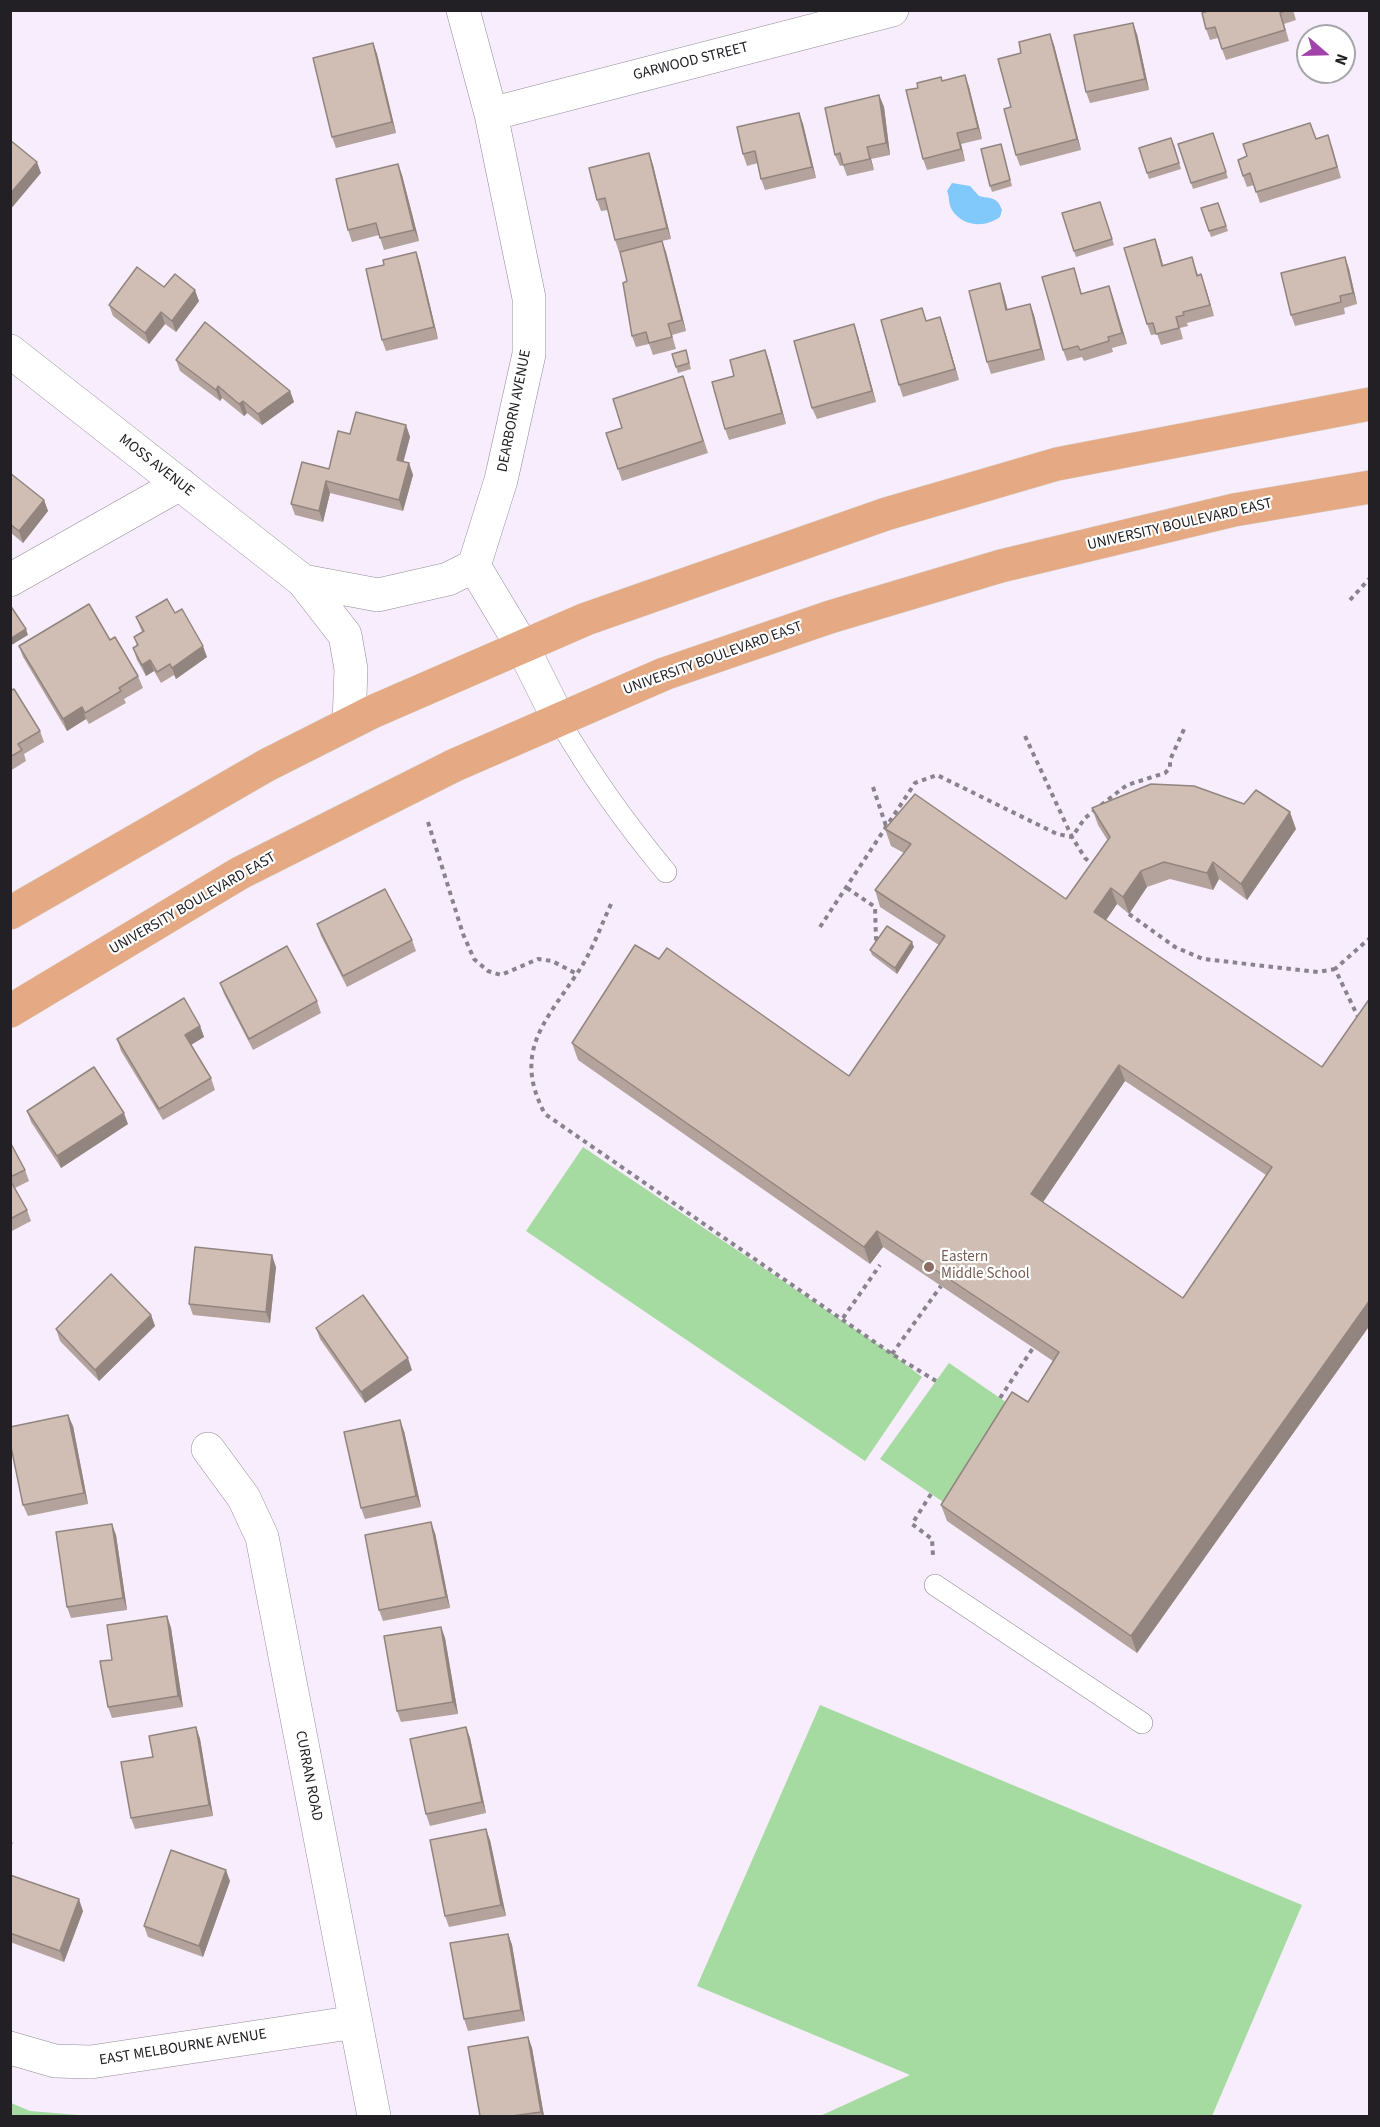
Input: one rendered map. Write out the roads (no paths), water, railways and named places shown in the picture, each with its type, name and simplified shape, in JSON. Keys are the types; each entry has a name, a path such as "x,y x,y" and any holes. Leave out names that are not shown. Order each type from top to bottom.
{"main road":[{"path":"10,913 267,765 349,723 586,619 886,514 1057,464 1370,404"},
{"name":"UNIVERSITY BOULEVARD EAST","path":"10,1011 240,873 455,765 664,674 830,617 1001,566 1234,510 1370,487"}],"street":[{"name":"DEARBORN AVENUE","path":"464,10 491,114 529,298 529,354 501,480 474,566"},
{"name":"GARWOOD STREET","path":"491,114 892,10"},
{"name":"MOSS AVENUE","path":"10,351 303,581 345,635 351,669 349,723"},
{"path":"10,580 180,484"},
{"name":"MOSS AVENUE","path":"303,581 378,595 448,579 474,566"},
{"path":"474,566 522,646 560,720"},
{"name":"CURRAN ROAD","path":"208,1449 244,1498 262,1537 374,2116"},
{"name":"EAST MELBOURNE AVENUE","path":"10,2048 55,2061 91,2062 356,2022"}],"lane":[{"path":"560,720 585,766 626,824 666,872"},
{"path":"935,1585 1142,1723"}],"water":[{"path":"952,183 970,186 979,196 996,200 1002,210 1000,217 981,224 962,220 950,205 947,191"}],"place":[{"name":"Eastern Middle School","path":"929,1267"}]}
